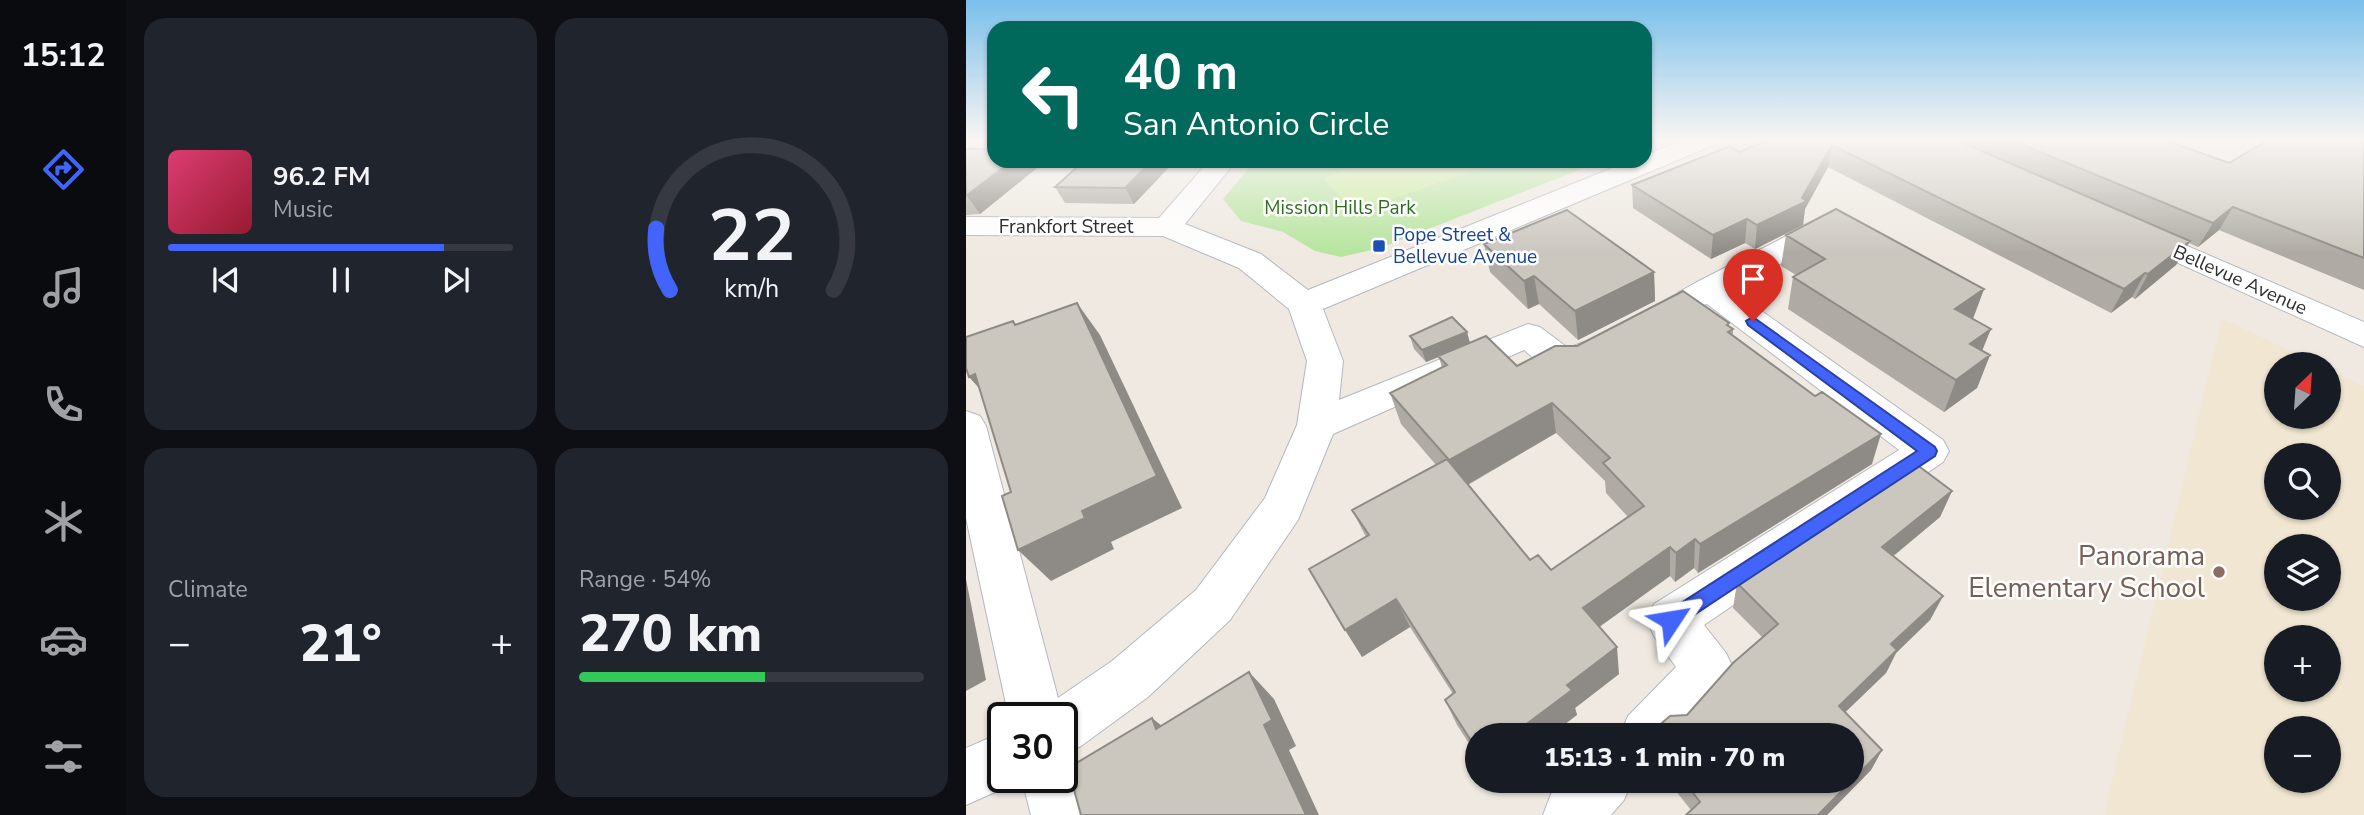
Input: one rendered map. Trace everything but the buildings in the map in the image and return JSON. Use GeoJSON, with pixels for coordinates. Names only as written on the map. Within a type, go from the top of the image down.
{"type":"FeatureCollection","features":[{"type":"Feature","properties":{"kind":"street"},"geometry":{"type":"LineString","coordinates":[[1078,716],[1130,679],[1213,606],[1283,508],[1317,425],[1325,361],[1304,304],[1250,261],[1167,227],[1209,177]]}},
{"type":"Feature","properties":{"kind":"street"},"geometry":{"type":"LineString","coordinates":[[1304,304],[1614,177]]}},
{"type":"Feature","properties":{"kind":"street","name":"Bellevue Avenue"},"geometry":{"type":"LineString","coordinates":[[2113,223],[2364,336]]}},
{"type":"Feature","properties":{"kind":"street","name":"Frankfort Street"},"geometry":{"type":"LineString","coordinates":[[966,226],[1167,227]]}},
{"type":"Feature","properties":{"kind":"street"},"geometry":{"type":"LineString","coordinates":[[1662,314],[1819,230]]}},
{"type":"Feature","properties":{"kind":"street"},"geometry":{"type":"LineString","coordinates":[[1658,723],[1708,670],[1671,620],[1929,451],[1709,289]]}},
{"type":"Feature","properties":{"kind":"street"},"geometry":{"type":"LineString","coordinates":[[1317,425],[1528,335],[1566,365],[1626,333]]}},
{"type":"Feature","properties":{"kind":"street"},"geometry":{"type":"LineString","coordinates":[[966,426],[1032,702]]}},
{"type":"Feature","properties":{"kind":"street"},"geometry":{"type":"LineString","coordinates":[[966,777],[987,767]]}},
{"type":"Feature","properties":{"kind":"street"},"geometry":{"type":"LineString","coordinates":[[1054,793],[1060,815]]}},
{"type":"Feature","properties":{"kind":"street"},"geometry":{"type":"LineString","coordinates":[[1572,815],[1592,793]]}},
{"type":"Feature","properties":{"kind":"shaded area","name":"Panorama Elementary School"},"geometry":{"type":"Polygon","coordinates":[[[2222,318],[2293,352],[2264,352],[2264,429],[2342,429],[2342,376],[2364,386],[2364,815],[2104,815],[2222,318]]]}},
{"type":"Feature","properties":{"kind":"green space","name":"Mission Hills Park"},"geometry":{"type":"Polygon","coordinates":[[[1241,177],[1561,177],[1380,248],[1341,257],[1315,251],[1283,232],[1241,221],[1223,199],[1241,177]]]}},
{"type":"Feature","properties":{"kind":"green space"},"geometry":{"type":"Polygon","coordinates":[[[1326,177],[1456,177],[1354,212],[1323,178],[1326,177]]]}},
{"type":"Feature","properties":{"kind":"place","name":"Pope Street & Bellevue Avenue"},"geometry":{"type":"Point","coordinates":[1379,246]}},
{"type":"Feature","properties":{"kind":"place","name":"Panorama Elementary School"},"geometry":{"type":"Point","coordinates":[2219,572]}},
{"type":"Feature","properties":{"kind":"route"},"geometry":{"type":"LineString","coordinates":[[1671,620],[1929,451],[1753,321]]}}]}
